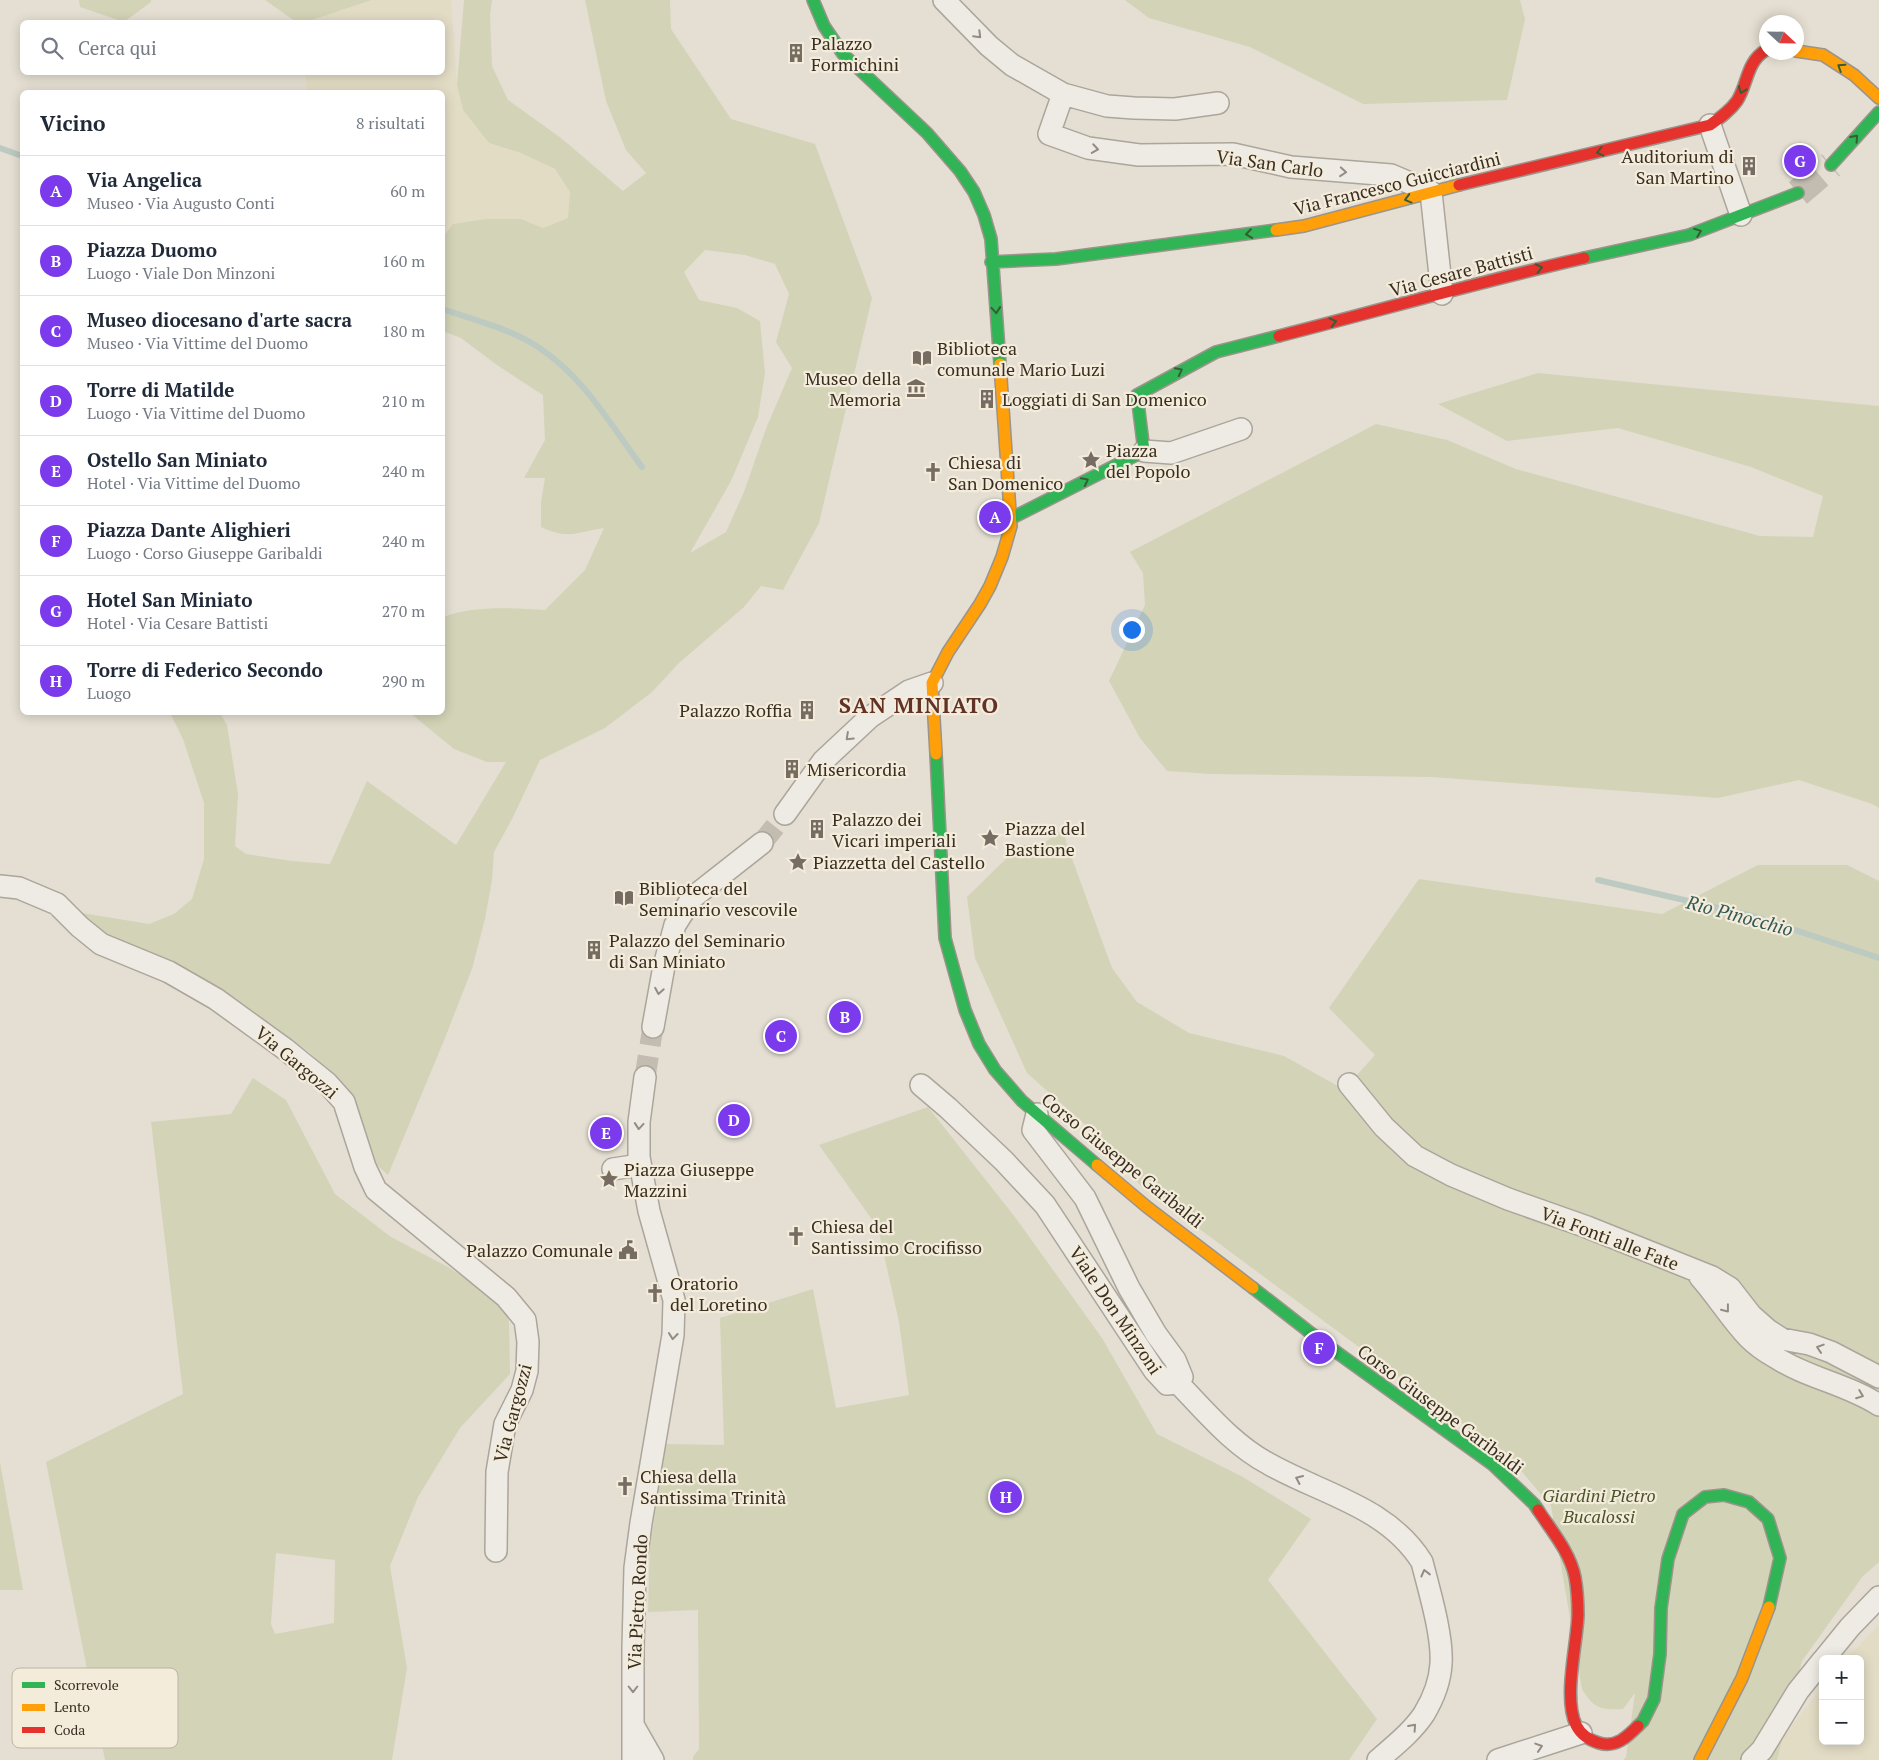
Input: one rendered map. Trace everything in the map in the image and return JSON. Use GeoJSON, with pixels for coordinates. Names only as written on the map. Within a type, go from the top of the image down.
{"type":"FeatureCollection","features":[{"type":"Feature","properties":{"kind":"main road"},"geometry":{"type":"LineString","coordinates":[[813,0],[821,21],[840,51],[929,134],[972,188],[983,208],[988,224],[1011,526],[1005,551],[980,603],[938,669],[932,683]]}},
{"type":"Feature","properties":{"kind":"main road"},"geometry":{"type":"LineString","coordinates":[[1804,51],[1823,55],[1854,75],[1879,98]]}},
{"type":"Feature","properties":{"kind":"main road","name":"Via Francesco Guicciardini"},"geometry":{"type":"LineString","coordinates":[[991,262],[1056,259],[1304,226],[1431,192],[1710,126],[1729,111],[1738,99],[1754,58],[1759,55]]}},
{"type":"Feature","properties":{"kind":"main road"},"geometry":{"type":"LineString","coordinates":[[1830,165],[1879,112]]}},
{"type":"Feature","properties":{"kind":"main road","name":"Via Cesare Battisti"},"geometry":{"type":"LineString","coordinates":[[1144,451],[1137,395],[1216,352],[1442,294],[1499,276],[1689,235],[1798,192]]}},
{"type":"Feature","properties":{"kind":"main road"},"geometry":{"type":"LineString","coordinates":[[1010,519],[1144,451]]}},
{"type":"Feature","properties":{"kind":"main road","name":"Corso Giuseppe Garibaldi"},"geometry":{"type":"LineString","coordinates":[[932,683],[945,938],[965,1010],[979,1044],[995,1070],[1022,1101],[1146,1207],[1208,1252],[1320,1341],[1492,1464],[1534,1504],[1568,1557],[1575,1576],[1578,1614],[1571,1688],[1574,1716],[1581,1733]]}},
{"type":"Feature","properties":{"kind":"main road"},"geometry":{"type":"LineString","coordinates":[[1581,1733],[1590,1740],[1603,1744],[1616,1743],[1633,1732],[1643,1721],[1654,1699],[1660,1654],[1661,1608],[1668,1560],[1683,1514],[1705,1497],[1724,1495],[1749,1502],[1768,1519],[1780,1558],[1769,1608],[1746,1669],[1700,1760]]}},
{"type":"Feature","properties":{"kind":"street"},"geometry":{"type":"LineString","coordinates":[[944,0],[989,46],[1012,65],[1064,94],[1107,106],[1134,108],[1175,109],[1218,103]]}},
{"type":"Feature","properties":{"kind":"street","name":"Via San Carlo"},"geometry":{"type":"LineString","coordinates":[[1064,94],[1049,134],[1088,148],[1139,156],[1233,154],[1291,167],[1391,175],[1431,192]]}},
{"type":"Feature","properties":{"kind":"street"},"geometry":{"type":"LineString","coordinates":[[1710,126],[1741,215]]}},
{"type":"Feature","properties":{"kind":"street"},"geometry":{"type":"LineString","coordinates":[[1431,192],[1442,294]]}},
{"type":"Feature","properties":{"kind":"street"},"geometry":{"type":"LineString","coordinates":[[1144,451],[1171,453],[1241,428]]}},
{"type":"Feature","properties":{"kind":"street"},"geometry":{"type":"LineString","coordinates":[[785,814],[823,761],[870,717],[909,690],[932,683]]}},
{"type":"Feature","properties":{"kind":"street"},"geometry":{"type":"LineString","coordinates":[[653,1027],[664,966],[675,925],[692,898],[762,843]]}},
{"type":"Feature","properties":{"kind":"street","name":"Via Gargozzi"},"geometry":{"type":"LineString","coordinates":[[0,886],[19,888],[57,904],[80,927],[101,944],[169,972],[216,999],[285,1049],[327,1083],[344,1102],[365,1167],[376,1190],[506,1297],[525,1320],[528,1342],[527,1371],[522,1390],[505,1424],[497,1472],[496,1551]]}},
{"type":"Feature","properties":{"kind":"street","name":"Via Pietro Rondo"},"geometry":{"type":"LineString","coordinates":[[633,1760],[632,1648],[635,1568],[673,1336],[674,1300],[648,1211],[640,1165],[638,1140],[645,1077]]}},
{"type":"Feature","properties":{"kind":"street","name":"Via Fonti alle Fate"},"geometry":{"type":"LineString","coordinates":[[1349,1084],[1384,1127],[1415,1156],[1451,1175],[1508,1199],[1638,1247],[1712,1278],[1730,1288],[1751,1315],[1768,1330],[1782,1338],[1809,1344],[1832,1352],[1879,1377]]}},
{"type":"Feature","properties":{"kind":"street","name":"Viale Don Minzoni"},"geometry":{"type":"LineString","coordinates":[[921,1085],[1004,1161],[1045,1205],[1154,1370],[1167,1384],[1178,1383],[1246,1450],[1268,1464],[1342,1498],[1379,1518],[1414,1550],[1422,1562],[1440,1644],[1441,1664],[1433,1699],[1423,1716],[1378,1760]]}},
{"type":"Feature","properties":{"kind":"street"},"geometry":{"type":"LineString","coordinates":[[1037,1114],[1033,1130],[1085,1198],[1129,1288],[1156,1334],[1181,1371],[1182,1377],[1178,1383]]}},
{"type":"Feature","properties":{"kind":"street"},"geometry":{"type":"LineString","coordinates":[[612,1170],[640,1165]]}},
{"type":"Feature","properties":{"kind":"street"},"geometry":{"type":"LineString","coordinates":[[1694,1272],[1711,1289],[1748,1337],[1776,1358],[1816,1378],[1870,1399],[1879,1405]]}},
{"type":"Feature","properties":{"kind":"street"},"geometry":{"type":"LineString","coordinates":[[1827,1655],[1850,1627],[1879,1597]]}},
{"type":"Feature","properties":{"kind":"street"},"geometry":{"type":"LineString","coordinates":[[1752,1760],[1762,1750],[1798,1691],[1819,1665]]}},
{"type":"Feature","properties":{"kind":"street"},"geometry":{"type":"LineString","coordinates":[[633,1725],[653,1760]]}},
{"type":"Feature","properties":{"kind":"street"},"geometry":{"type":"LineString","coordinates":[[1498,1760],[1581,1733]]}},
{"type":"Feature","properties":{"kind":"shaded area"},"geometry":{"type":"Polygon","coordinates":[[[372,0],[451,0],[457,85],[463,110],[489,143],[521,153],[555,169],[570,192],[568,218],[543,228],[521,219],[453,224],[445,234],[445,90],[307,90],[305,75],[445,75],[445,20],[312,20],[372,0]]]}},
{"type":"Feature","properties":{"kind":"shaded area"},"geometry":{"type":"Polygon","coordinates":[[[1879,1625],[1879,1760],[1777,1760],[1783,1736],[1819,1691],[1819,1745],[1864,1745],[1864,1655],[1850,1655],[1879,1625]]]}},
{"type":"Feature","properties":{"kind":"green space"},"geometry":{"type":"Polygon","coordinates":[[[79,0],[151,0],[151,2],[127,20],[118,20],[80,7],[79,0]]]}},
{"type":"Feature","properties":{"kind":"green space"},"geometry":{"type":"Polygon","coordinates":[[[265,0],[372,0],[312,20],[293,20],[265,0]]]}},
{"type":"Feature","properties":{"kind":"green space"},"geometry":{"type":"Polygon","coordinates":[[[464,0],[492,0],[490,15],[492,66],[508,100],[561,138],[623,191],[646,173],[626,150],[606,101],[585,0],[670,0],[671,29],[731,119],[815,144],[872,298],[819,523],[783,590],[761,586],[744,607],[679,663],[652,692],[605,728],[540,760],[494,852],[492,880],[485,919],[472,969],[388,1175],[374,1162],[359,1111],[347,1089],[309,1052],[195,977],[107,942],[70,911],[149,924],[174,914],[192,899],[204,859],[204,803],[183,739],[171,715],[221,715],[227,725],[238,794],[235,846],[246,854],[292,861],[330,864],[367,781],[456,845],[506,762],[487,762],[454,749],[412,715],[445,715],[445,616],[480,609],[545,610],[585,570],[604,528],[566,534],[541,527],[541,502],[545,478],[524,478],[545,440],[543,395],[497,365],[461,338],[445,332],[445,234],[453,224],[486,219],[521,219],[543,228],[568,218],[570,192],[555,169],[521,153],[489,143],[463,110],[457,85],[464,0]],[[705,250],[684,272],[699,300],[737,308],[760,321],[765,373],[758,417],[731,481],[690,553],[726,532],[744,492],[767,426],[792,368],[776,342],[789,294],[775,264],[745,255],[705,250]]]}},
{"type":"Feature","properties":{"kind":"green space"},"geometry":{"type":"Polygon","coordinates":[[[1125,0],[1520,0],[1525,19],[1507,100],[1363,104],[1250,47],[1149,18],[1125,0]]]}},
{"type":"Feature","properties":{"kind":"green space"},"geometry":{"type":"Polygon","coordinates":[[[1538,373],[1879,406],[1879,808],[1799,780],[1718,798],[1432,777],[1211,774],[1167,771],[1140,738],[1109,681],[1145,605],[1143,573],[1130,552],[1376,424],[1447,440],[1516,469],[1760,536],[1813,537],[1823,496],[1751,467],[1618,428],[1507,441],[1438,404],[1538,373]]]}},
{"type":"Feature","properties":{"kind":"green space","name":"Giardini Pietro Bucalossi"},"geometry":{"type":"Polygon","coordinates":[[[1064,828],[1066,842],[1112,968],[1137,1002],[1189,1033],[1284,1056],[1336,1085],[1349,1084],[1375,1055],[1329,1008],[1419,879],[1662,914],[1758,865],[1847,865],[1879,881],[1879,1562],[1863,1576],[1802,1661],[1777,1760],[1623,1760],[1626,1757],[1635,1693],[1623,1709],[1609,1709],[1594,1704],[1582,1689],[1551,1506],[1523,1473],[1490,1444],[1140,1185],[1118,1154],[1027,1073],[975,958],[967,897],[1020,845],[1043,844],[1064,828]]]}},
{"type":"Feature","properties":{"kind":"green space"},"geometry":{"type":"Polygon","coordinates":[[[253,1078],[286,1100],[335,1194],[391,1237],[448,1267],[501,1301],[509,1321],[510,1374],[460,1428],[418,1497],[390,1566],[407,1668],[392,1760],[105,1760],[103,1748],[178,1748],[178,1668],[87,1668],[46,1462],[183,1394],[151,1122],[231,1114],[253,1078]],[[276,1553],[271,1624],[275,1634],[334,1623],[335,1560],[276,1553]]]}},
{"type":"Feature","properties":{"kind":"green space"},"geometry":{"type":"Polygon","coordinates":[[[928,1107],[1015,1217],[1102,1338],[1157,1434],[1243,1477],[1311,1519],[1268,1580],[1377,1719],[1349,1760],[693,1760],[699,1749],[698,1610],[648,1612],[650,1545],[666,1444],[724,1445],[720,1318],[813,1289],[836,1408],[909,1395],[899,1322],[878,1228],[819,1145],[928,1107]]]}},
{"type":"Feature","properties":{"kind":"green space"},"geometry":{"type":"Polygon","coordinates":[[[0,1462],[23,1590],[0,1590],[0,1462]]]}},
{"type":"Feature","properties":{"kind":"waterway"},"geometry":{"type":"LineString","coordinates":[[0,148],[20,155]]}},
{"type":"Feature","properties":{"kind":"waterway"},"geometry":{"type":"LineString","coordinates":[[445,310],[517,335],[554,359],[583,387],[642,467]]}},
{"type":"Feature","properties":{"kind":"waterway","name":"Rio Pinocchio"},"geometry":{"type":"LineString","coordinates":[[1598,880],[1753,916],[1879,958]]}},
{"type":"Feature","properties":{"kind":"tunnel"},"geometry":{"type":"LineString","coordinates":[[1798,193],[1831,165]]}},
{"type":"Feature","properties":{"kind":"tunnel"},"geometry":{"type":"LineString","coordinates":[[762,843],[785,814]]}},
{"type":"Feature","properties":{"kind":"tunnel"},"geometry":{"type":"LineString","coordinates":[[645,1077],[653,1027]]}},
{"type":"Feature","properties":{"kind":"traffic: fast"},"geometry":{"type":"LineString","coordinates":[[813,0],[824,26],[843,54],[927,133],[960,171],[974,192],[984,215],[991,239],[1000,364]]}},
{"type":"Feature","properties":{"kind":"traffic: fast"},"geometry":{"type":"LineString","coordinates":[[1831,165],[1879,112]]}},
{"type":"Feature","properties":{"kind":"traffic: fast"},"geometry":{"type":"LineString","coordinates":[[1584,258],[1689,235],[1798,193]]}},
{"type":"Feature","properties":{"kind":"traffic: fast"},"geometry":{"type":"LineString","coordinates":[[991,262],[1056,259],[1276,230]]}},
{"type":"Feature","properties":{"kind":"traffic: fast"},"geometry":{"type":"LineString","coordinates":[[1010,519],[1144,451],[1137,395],[1216,352],[1279,336]]}},
{"type":"Feature","properties":{"kind":"traffic: fast"},"geometry":{"type":"LineString","coordinates":[[936,754],[945,938],[965,1010],[979,1044],[995,1070],[1022,1101],[1097,1165]]}},
{"type":"Feature","properties":{"kind":"traffic: fast"},"geometry":{"type":"LineString","coordinates":[[1253,1288],[1321,1341],[1492,1464],[1538,1510]]}},
{"type":"Feature","properties":{"kind":"traffic: fast"},"geometry":{"type":"LineString","coordinates":[[1638,1726],[1643,1721],[1654,1699],[1660,1654],[1661,1608],[1668,1559],[1683,1514],[1705,1497],[1724,1495],[1749,1502],[1768,1519],[1780,1558],[1769,1607]]}},
{"type":"Feature","properties":{"kind":"traffic: slow"},"geometry":{"type":"LineString","coordinates":[[1804,52],[1823,55],[1854,75],[1879,98]]}},
{"type":"Feature","properties":{"kind":"traffic: slow"},"geometry":{"type":"LineString","coordinates":[[1276,230],[1304,226],[1459,185]]}},
{"type":"Feature","properties":{"kind":"traffic: slow"},"geometry":{"type":"LineString","coordinates":[[936,754],[932,683],[948,652],[990,586],[1002,557],[1011,526],[1000,364]]}},
{"type":"Feature","properties":{"kind":"traffic: slow"},"geometry":{"type":"LineString","coordinates":[[1097,1165],[1147,1207],[1253,1288]]}},
{"type":"Feature","properties":{"kind":"traffic: slow"},"geometry":{"type":"LineString","coordinates":[[1700,1760],[1742,1678],[1769,1607]]}},
{"type":"Feature","properties":{"kind":"traffic: jam"},"geometry":{"type":"LineString","coordinates":[[1459,185],[1710,125],[1737,101],[1751,67],[1759,55]]}},
{"type":"Feature","properties":{"kind":"traffic: jam"},"geometry":{"type":"LineString","coordinates":[[1279,336],[1584,258]]}},
{"type":"Feature","properties":{"kind":"traffic: jam"},"geometry":{"type":"LineString","coordinates":[[1538,1510],[1565,1550],[1575,1577],[1578,1615],[1571,1700],[1572,1714],[1576,1725],[1580,1732],[1589,1739],[1605,1744],[1616,1743],[1638,1726]]}},
{"type":"Feature","properties":{"kind":"place","name":"Palazzo Formichini"},"geometry":{"type":"Point","coordinates":[796,53]}},
{"type":"Feature","properties":{"kind":"place","name":"Hotel San Miniato"},"geometry":{"type":"Point","coordinates":[1800,161]}},
{"type":"Feature","properties":{"kind":"place","name":"Auditorium di San Martino"},"geometry":{"type":"Point","coordinates":[1749,166]}},
{"type":"Feature","properties":{"kind":"place","name":"Biblioteca comunale Mario Luzi"},"geometry":{"type":"Point","coordinates":[922,358]}},
{"type":"Feature","properties":{"kind":"place","name":"Museo della Memoria"},"geometry":{"type":"Point","coordinates":[916,388]}},
{"type":"Feature","properties":{"kind":"place","name":"Loggiati di San Domenico"},"geometry":{"type":"Point","coordinates":[987,399]}},
{"type":"Feature","properties":{"kind":"place","name":"Piazza del Popolo"},"geometry":{"type":"Point","coordinates":[1091,460]}},
{"type":"Feature","properties":{"kind":"place","name":"Chiesa di San Domenico"},"geometry":{"type":"Point","coordinates":[933,472]}},
{"type":"Feature","properties":{"kind":"place","name":"Via Angelica"},"geometry":{"type":"Point","coordinates":[995,517]}},
{"type":"Feature","properties":{"kind":"place","name":"Palazzo Roffia"},"geometry":{"type":"Point","coordinates":[807,710]}},
{"type":"Feature","properties":{"kind":"place","name":"Misericordia"},"geometry":{"type":"Point","coordinates":[792,769]}},
{"type":"Feature","properties":{"kind":"place","name":"Palazzo dei Vicari imperiali"},"geometry":{"type":"Point","coordinates":[817,829]}},
{"type":"Feature","properties":{"kind":"place","name":"Piazza del Bastione"},"geometry":{"type":"Point","coordinates":[990,838]}},
{"type":"Feature","properties":{"kind":"place","name":"Piazzetta del Castello"},"geometry":{"type":"Point","coordinates":[798,862]}},
{"type":"Feature","properties":{"kind":"place","name":"Biblioteca del Seminario vescovile"},"geometry":{"type":"Point","coordinates":[624,898]}},
{"type":"Feature","properties":{"kind":"place","name":"Palazzo del Seminario di San Miniato"},"geometry":{"type":"Point","coordinates":[594,950]}},
{"type":"Feature","properties":{"kind":"place","name":"Piazza Duomo"},"geometry":{"type":"Point","coordinates":[845,1017]}},
{"type":"Feature","properties":{"kind":"place","name":"Museo diocesano d'arte sacra"},"geometry":{"type":"Point","coordinates":[781,1036]}},
{"type":"Feature","properties":{"kind":"place","name":"Torre di Matilde"},"geometry":{"type":"Point","coordinates":[734,1120]}},
{"type":"Feature","properties":{"kind":"place","name":"Ostello San Miniato"},"geometry":{"type":"Point","coordinates":[606,1133]}},
{"type":"Feature","properties":{"kind":"place","name":"Piazza Giuseppe Mazzini"},"geometry":{"type":"Point","coordinates":[609,1179]}},
{"type":"Feature","properties":{"kind":"place","name":"Chiesa del Santissimo Crocifisso"},"geometry":{"type":"Point","coordinates":[796,1236]}},
{"type":"Feature","properties":{"kind":"place","name":"Palazzo Comunale"},"geometry":{"type":"Point","coordinates":[628,1250]}},
{"type":"Feature","properties":{"kind":"place","name":"Oratorio del Loretino"},"geometry":{"type":"Point","coordinates":[655,1293]}},
{"type":"Feature","properties":{"kind":"place","name":"Piazza Dante Alighieri"},"geometry":{"type":"Point","coordinates":[1319,1348]}},
{"type":"Feature","properties":{"kind":"place","name":"Chiesa della Santissima Trinità"},"geometry":{"type":"Point","coordinates":[625,1486]}},
{"type":"Feature","properties":{"kind":"place","name":"Torre di Federico Secondo"},"geometry":{"type":"Point","coordinates":[1006,1497]}},
{"type":"Feature","properties":{"kind":"district","name":"SAN MINIATO"},"geometry":{"type":"Point","coordinates":[919,704]}}]}
